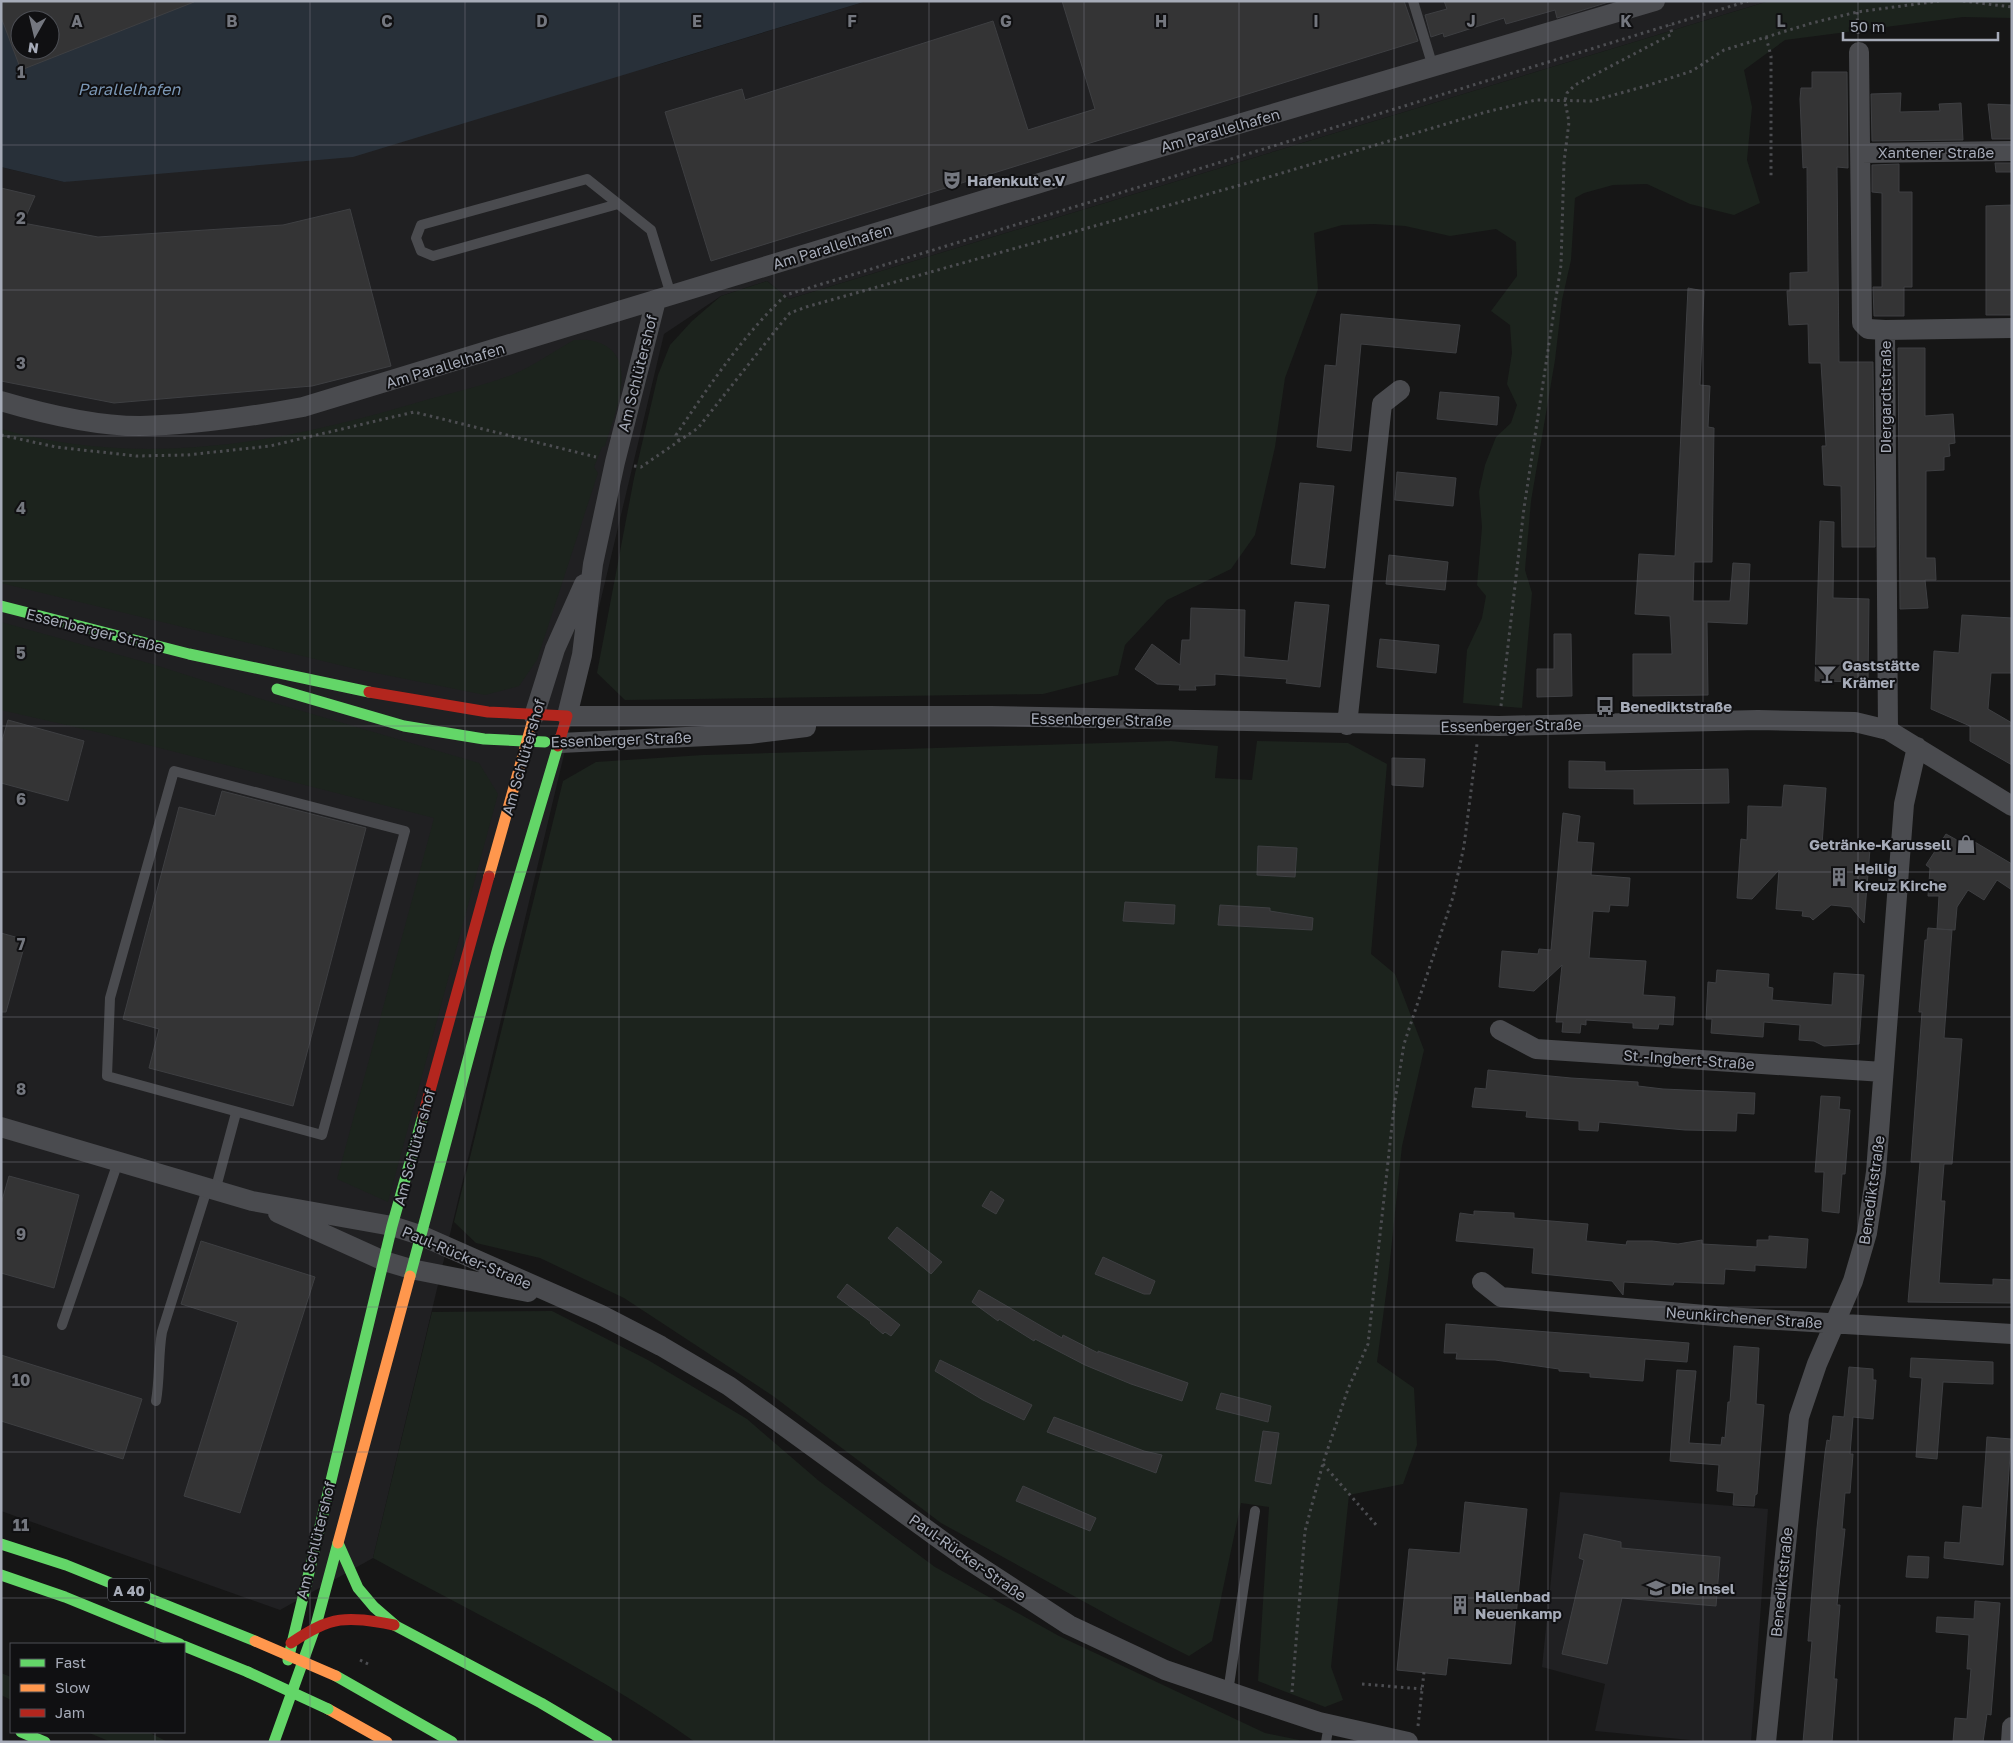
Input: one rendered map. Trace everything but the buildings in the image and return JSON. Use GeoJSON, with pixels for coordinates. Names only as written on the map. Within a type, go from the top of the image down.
{"type":"FeatureCollection","features":[{"type":"Feature","properties":{"kind":"main road","name":"Essenberger Straße"},"geometry":{"type":"LineString","coordinates":[[1,606],[190,654],[409,700],[488,712],[534,716],[567,716]]}},
{"type":"Feature","properties":{"kind":"main road","name":"Essenberger Straße"},"geometry":{"type":"LineString","coordinates":[[190,654],[280,691],[404,726],[484,738],[560,743]]}},
{"type":"Feature","properties":{"kind":"main road","name":"Am Schlütershof"},"geometry":{"type":"LineString","coordinates":[[273,1742],[291,1643],[392,1226],[534,716]]}},
{"type":"Feature","properties":{"kind":"main road","name":"Am Schlütershof"},"geometry":{"type":"LineString","coordinates":[[273,1742],[316,1625],[498,948],[567,716]]}},
{"type":"Feature","properties":{"kind":"main road"},"geometry":{"type":"LineString","coordinates":[[338,1543],[358,1588],[374,1607],[396,1626],[541,1703],[607,1742]]}},
{"type":"Feature","properties":{"kind":"main road","name":"A 40"},"geometry":{"type":"LineString","coordinates":[[1,1544],[66,1565],[256,1641],[336,1676],[452,1742]]}},
{"type":"Feature","properties":{"kind":"main road","name":"A 40"},"geometry":{"type":"LineString","coordinates":[[1,1575],[65,1597],[178,1643]]}},
{"type":"Feature","properties":{"kind":"main road"},"geometry":{"type":"LineString","coordinates":[[291,1643],[316,1625],[342,1617],[396,1626]]}},
{"type":"Feature","properties":{"kind":"main road"},"geometry":{"type":"LineString","coordinates":[[185,1646],[248,1672],[328,1709],[387,1742]]}},
{"type":"Feature","properties":{"kind":"main road"},"geometry":{"type":"LineString","coordinates":[[23,1733],[45,1742]]}},
{"type":"Feature","properties":{"kind":"street","name":"Am Parallelhafen"},"geometry":{"type":"LineString","coordinates":[[1,401],[30,410],[83,420],[138,426],[249,416],[303,407],[1655,1]]}},
{"type":"Feature","properties":{"kind":"street","name":"Diergardtstraße"},"geometry":{"type":"LineString","coordinates":[[1859,52],[1862,323],[1868,329],[1885,330],[1888,730]]}},
{"type":"Feature","properties":{"kind":"street","name":"Xantener Straße"},"geometry":{"type":"LineString","coordinates":[[1861,153],[2012,152]]}},
{"type":"Feature","properties":{"kind":"street","name":"Am Schlütershof"},"geometry":{"type":"LineString","coordinates":[[567,716],[582,655],[608,461],[663,298]]}},
{"type":"Feature","properties":{"kind":"street"},"geometry":{"type":"LineString","coordinates":[[1885,330],[2012,328]]}},
{"type":"Feature","properties":{"kind":"street"},"geometry":{"type":"LineString","coordinates":[[1347,725],[1382,404],[1400,390]]}},
{"type":"Feature","properties":{"kind":"street","name":"Am Schlütershof"},"geometry":{"type":"LineString","coordinates":[[534,716],[555,649],[593,564]]}},
{"type":"Feature","properties":{"kind":"street","name":"Essenberger Straße"},"geometry":{"type":"LineString","coordinates":[[567,716],[991,716],[1347,725],[1489,726],[1758,720],[1855,722],[1888,730],[2012,806]]}},
{"type":"Feature","properties":{"kind":"street","name":"Essenberger Straße"},"geometry":{"type":"LineString","coordinates":[[560,743],[749,734],[885,717]]}},
{"type":"Feature","properties":{"kind":"street","name":"Benediktstraße"},"geometry":{"type":"LineString","coordinates":[[1766,1742],[1799,1417],[1834,1324],[1854,1281],[1867,1233],[1876,1172],[1904,804],[1917,748]]}},
{"type":"Feature","properties":{"kind":"street","name":"St.-Ingbert-Straße"},"geometry":{"type":"LineString","coordinates":[[1500,1030],[1536,1049],[1883,1072]]}},
{"type":"Feature","properties":{"kind":"street","name":"Paul-Rücker-Straße"},"geometry":{"type":"LineString","coordinates":[[1,1127],[252,1201],[392,1226],[420,1235],[644,1337],[729,1386],[963,1556],[1069,1625],[1165,1670],[1288,1712],[1328,1733],[1408,1742]]}},
{"type":"Feature","properties":{"kind":"street","name":"Paul-Rücker-Straße"},"geometry":{"type":"LineString","coordinates":[[252,1201],[384,1261],[411,1269],[562,1299]]}},
{"type":"Feature","properties":{"kind":"street","name":"Neunkirchener Straße"},"geometry":{"type":"LineString","coordinates":[[1482,1282],[1501,1297],[1834,1324],[2012,1334]]}},
{"type":"Feature","properties":{"kind":"street"},"geometry":{"type":"LineString","coordinates":[[2011,1742],[2012,1727]]}},
{"type":"Feature","properties":{"kind":"lane"},"geometry":{"type":"LineString","coordinates":[[1412,1],[1433,67]]}},
{"type":"Feature","properties":{"kind":"lane"},"geometry":{"type":"LineString","coordinates":[[618,204],[434,256],[421,251],[416,238],[421,225],[586,179],[618,204],[651,230],[663,298]]}},
{"type":"Feature","properties":{"kind":"lane"},"geometry":{"type":"LineString","coordinates":[[174,771],[405,832],[322,1135],[236,1113],[107,1076],[110,998],[174,771]]}},
{"type":"Feature","properties":{"kind":"lane"},"geometry":{"type":"LineString","coordinates":[[156,1401],[159,1382],[158,1355],[162,1332],[236,1113]]}},
{"type":"Feature","properties":{"kind":"lane"},"geometry":{"type":"LineString","coordinates":[[62,1325],[118,1162]]}},
{"type":"Feature","properties":{"kind":"lane"},"geometry":{"type":"LineString","coordinates":[[1228,1692],[1254,1511]]}},
{"type":"Feature","properties":{"kind":"path"},"geometry":{"type":"LineString","coordinates":[[679,441],[676,435],[721,371],[766,314],[786,295],[1748,1]]}},
{"type":"Feature","properties":{"kind":"path"},"geometry":{"type":"LineString","coordinates":[[1,435],[56,447],[136,456],[187,455],[270,446],[414,412],[641,468],[698,428],[790,313],[806,306],[1262,179],[1486,112],[1536,100],[1592,100],[1646,86],[1692,71],[1724,50],[1857,12],[1939,1]]}},
{"type":"Feature","properties":{"kind":"path"},"geometry":{"type":"LineString","coordinates":[[1963,1],[2012,7]]}},
{"type":"Feature","properties":{"kind":"path"},"geometry":{"type":"LineString","coordinates":[[1288,1712],[1292,1699],[1305,1530],[1323,1464],[1348,1389],[1368,1344],[1394,1108],[1404,1044],[1454,897],[1489,726],[1561,265],[1564,162],[1569,122],[1565,101],[1566,93],[1575,85],[1672,34],[1670,25]]}},
{"type":"Feature","properties":{"kind":"path"},"geometry":{"type":"LineString","coordinates":[[1766,37],[1771,56],[1770,179]]}},
{"type":"Feature","properties":{"kind":"path"},"geometry":{"type":"LineString","coordinates":[[1323,1464],[1378,1527]]}},
{"type":"Feature","properties":{"kind":"path"},"geometry":{"type":"LineString","coordinates":[[1420,1708],[1424,1672]]}},
{"type":"Feature","properties":{"kind":"path"},"geometry":{"type":"LineString","coordinates":[[1362,1684],[1422,1690]]}},
{"type":"Feature","properties":{"kind":"shaded area"},"geometry":{"type":"Polygon","coordinates":[[[867,1],[1769,1],[789,299],[767,281],[721,296],[664,334],[373,1558],[280,1610],[1,1511],[1,167],[64,182],[657,65],[867,1]]]}},
{"type":"Feature","properties":{"kind":"shaded area"},"geometry":{"type":"Polygon","coordinates":[[[1769,1],[2012,1],[2012,18],[1963,17],[1785,40],[1744,70],[1752,107],[1747,160],[1760,203],[1734,215],[1690,204],[1647,184],[1613,185],[1584,193],[1575,198],[1571,260],[1562,300],[1555,360],[1531,501],[1525,570],[1532,593],[1522,708],[1463,703],[1467,650],[1482,618],[1486,596],[1477,585],[1482,527],[1479,492],[1485,465],[1496,437],[1511,423],[1517,405],[1507,384],[1512,353],[1510,325],[1491,311],[1517,276],[1516,242],[1496,229],[1450,236],[1405,226],[1374,224],[1342,225],[1314,233],[1318,289],[1285,378],[1275,447],[1255,535],[1231,569],[1167,600],[1125,645],[1118,675],[1043,694],[625,700],[597,673],[634,478],[658,375],[670,345],[692,321],[721,296],[767,281],[789,299],[1769,1]]]}},
{"type":"Feature","properties":{"kind":"shaded area"},"geometry":{"type":"Polygon","coordinates":[[[574,340],[591,340],[608,347],[617,358],[621,371],[621,386],[605,446],[602,447],[594,467],[598,473],[537,660],[519,686],[485,695],[356,669],[1,583],[1,429],[54,441],[107,447],[160,449],[212,446],[264,439],[367,417],[491,382],[522,370],[574,340]]]}},
{"type":"Feature","properties":{"kind":"shaded area"},"geometry":{"type":"Polygon","coordinates":[[[1,622],[152,664],[258,698],[479,763],[498,794],[388,1202],[337,1179],[434,818],[101,733],[1,710],[1,622]]]}},
{"type":"Feature","properties":{"kind":"shaded area"},"geometry":{"type":"Polygon","coordinates":[[[1171,741],[1218,746],[1215,778],[1252,780],[1257,741],[1348,743],[1387,764],[1371,954],[1395,974],[1424,1050],[1402,1146],[1377,1362],[1414,1388],[1417,1445],[1403,1484],[1349,1495],[1331,1667],[1343,1700],[1325,1707],[1258,1681],[1269,1507],[1241,1503],[1212,1641],[1189,1656],[1121,1622],[941,1523],[773,1396],[624,1298],[540,1258],[476,1243],[454,1222],[563,781],[596,762],[703,755],[1171,741]]]}},
{"type":"Feature","properties":{"kind":"shaded area"},"geometry":{"type":"Polygon","coordinates":[[[552,1311],[648,1360],[747,1419],[819,1481],[935,1567],[1059,1636],[1265,1733],[1299,1740],[1299,1742],[695,1742],[617,1691],[577,1668],[373,1558],[432,1312],[552,1311]]]}},
{"type":"Feature","properties":{"kind":"shaded area","name":"Die Insel"},"geometry":{"type":"Polygon","coordinates":[[[1560,1492],[1768,1509],[1751,1742],[1712,1742],[1595,1731],[1605,1684],[1542,1667],[1560,1492]]]}},
{"type":"Feature","properties":{"kind":"shaded area"},"geometry":{"type":"Polygon","coordinates":[[[1,1673],[10,1677],[10,1700],[1,1695],[1,1673]]]}},
{"type":"Feature","properties":{"kind":"shaded area"},"geometry":{"type":"Polygon","coordinates":[[[89,1733],[150,1733],[168,1742],[111,1742],[89,1733]]]}},
{"type":"Feature","properties":{"kind":"water","name":"Parallelhafen"},"geometry":{"type":"Polygon","coordinates":[[[1,1],[867,1],[353,157],[64,182],[1,167],[1,1]]]}},
{"type":"Feature","properties":{"kind":"traffic: fast"},"geometry":{"type":"LineString","coordinates":[[1,606],[189,654],[369,692]]}},
{"type":"Feature","properties":{"kind":"traffic: fast"},"geometry":{"type":"LineString","coordinates":[[277,689],[404,726],[484,739],[545,742]]}},
{"type":"Feature","properties":{"kind":"traffic: fast"},"geometry":{"type":"LineString","coordinates":[[410,1276],[498,948],[558,746]]}},
{"type":"Feature","properties":{"kind":"traffic: fast"},"geometry":{"type":"LineString","coordinates":[[288,1660],[392,1226],[423,1116]]}},
{"type":"Feature","properties":{"kind":"traffic: fast"},"geometry":{"type":"LineString","coordinates":[[274,1742],[316,1625],[338,1543]]}},
{"type":"Feature","properties":{"kind":"traffic: fast"},"geometry":{"type":"LineString","coordinates":[[338,1543],[358,1588],[374,1607],[396,1626],[541,1703],[607,1742]]}},
{"type":"Feature","properties":{"kind":"traffic: fast"},"geometry":{"type":"LineString","coordinates":[[1,1544],[66,1565],[255,1641]]}},
{"type":"Feature","properties":{"kind":"traffic: fast"},"geometry":{"type":"LineString","coordinates":[[1,1575],[65,1597],[178,1643]]}},
{"type":"Feature","properties":{"kind":"traffic: fast"},"geometry":{"type":"LineString","coordinates":[[185,1646],[248,1672]]}},
{"type":"Feature","properties":{"kind":"traffic: fast"},"geometry":{"type":"LineString","coordinates":[[248,1672],[328,1709]]}},
{"type":"Feature","properties":{"kind":"traffic: fast"},"geometry":{"type":"LineString","coordinates":[[336,1676],[452,1742]]}},
{"type":"Feature","properties":{"kind":"traffic: fast"},"geometry":{"type":"LineString","coordinates":[[23,1733],[45,1742]]}},
{"type":"Feature","properties":{"kind":"traffic: slow"},"geometry":{"type":"LineString","coordinates":[[489,876],[534,716]]}},
{"type":"Feature","properties":{"kind":"traffic: slow"},"geometry":{"type":"LineString","coordinates":[[338,1543],[410,1276]]}},
{"type":"Feature","properties":{"kind":"traffic: slow"},"geometry":{"type":"LineString","coordinates":[[255,1641],[336,1676]]}},
{"type":"Feature","properties":{"kind":"traffic: slow"},"geometry":{"type":"LineString","coordinates":[[328,1709],[387,1742]]}},
{"type":"Feature","properties":{"kind":"traffic: jam"},"geometry":{"type":"LineString","coordinates":[[369,692],[488,712],[567,716],[558,746]]}},
{"type":"Feature","properties":{"kind":"traffic: jam"},"geometry":{"type":"LineString","coordinates":[[423,1116],[489,876]]}},
{"type":"Feature","properties":{"kind":"traffic: jam"},"geometry":{"type":"LineString","coordinates":[[291,1643],[318,1627],[340,1620],[363,1620],[394,1625]]}},
{"type":"Feature","properties":{"kind":"place","name":"Hafenkult e.V"},"geometry":{"type":"Point","coordinates":[952,180]}},
{"type":"Feature","properties":{"kind":"place","name":"Gaststätte Krämer"},"geometry":{"type":"Point","coordinates":[1827,674]}},
{"type":"Feature","properties":{"kind":"place","name":"Benediktstraße"},"geometry":{"type":"Point","coordinates":[1605,706]}},
{"type":"Feature","properties":{"kind":"place","name":"Getränke-Karussell"},"geometry":{"type":"Point","coordinates":[1966,844]}},
{"type":"Feature","properties":{"kind":"place","name":"Heilig Kreuz Kirche"},"geometry":{"type":"Point","coordinates":[1839,877]}},
{"type":"Feature","properties":{"kind":"place","name":"Die Insel"},"geometry":{"type":"Point","coordinates":[1656,1588]}},
{"type":"Feature","properties":{"kind":"place","name":"Hallenbad Neuenkamp"},"geometry":{"type":"Point","coordinates":[1460,1605]}}]}
